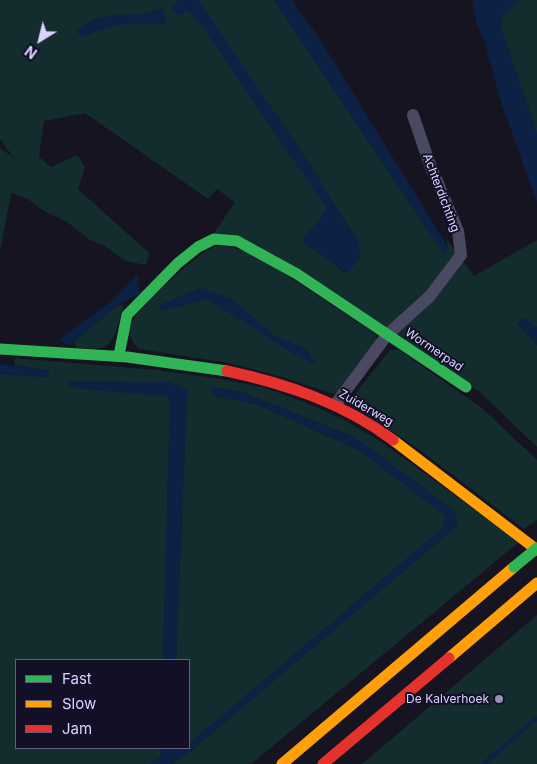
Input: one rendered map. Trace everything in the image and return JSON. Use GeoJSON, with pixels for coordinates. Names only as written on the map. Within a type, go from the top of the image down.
{"type":"FeatureCollection","features":[{"type":"Feature","properties":{"kind":"main road"},"geometry":{"type":"LineString","coordinates":[[119,356],[127,315],[178,263],[198,247],[214,239],[237,241],[297,274],[387,335]]}},
{"type":"Feature","properties":{"kind":"main road","name":"Wormerpad"},"geometry":{"type":"LineString","coordinates":[[387,335],[466,387]]}},
{"type":"Feature","properties":{"kind":"main road","name":"Zuiderweg"},"geometry":{"type":"LineString","coordinates":[[0,349],[119,356],[201,366],[251,377],[335,405],[395,441],[537,549]]}},
{"type":"Feature","properties":{"kind":"main road"},"geometry":{"type":"LineString","coordinates":[[282,764],[537,549]]}},
{"type":"Feature","properties":{"kind":"main road"},"geometry":{"type":"LineString","coordinates":[[323,764],[535,585]]}},
{"type":"Feature","properties":{"kind":"street","name":"Achterdichting"},"geometry":{"type":"LineString","coordinates":[[335,405],[387,335],[430,296],[461,255],[458,231],[429,162],[413,115]]}},
{"type":"Feature","properties":{"kind":"green space"},"geometry":{"type":"Polygon","coordinates":[[[0,0],[273,0],[448,247],[446,238],[474,276],[537,240],[537,328],[525,318],[517,323],[537,345],[537,447],[482,394],[403,337],[214,233],[235,202],[217,189],[208,199],[85,113],[44,121],[39,157],[51,167],[77,155],[85,167],[78,189],[149,253],[146,265],[126,261],[103,245],[90,240],[67,222],[44,211],[28,199],[11,193],[0,252],[0,148],[14,158],[0,139],[0,0]],[[311,229],[308,231],[328,259],[345,273],[349,271],[360,256],[311,229]]]}},
{"type":"Feature","properties":{"kind":"green space"},"geometry":{"type":"Polygon","coordinates":[[[480,0],[537,0],[537,192],[480,0]]]}},
{"type":"Feature","properties":{"kind":"green space"},"geometry":{"type":"Polygon","coordinates":[[[226,246],[253,253],[375,334],[378,341],[341,393],[334,394],[282,377],[229,363],[139,349],[136,346],[131,337],[130,326],[137,314],[168,282],[203,253],[213,247],[226,246]]]}},
{"type":"Feature","properties":{"kind":"green space"},"geometry":{"type":"Polygon","coordinates":[[[124,304],[117,330],[106,346],[101,348],[77,348],[73,341],[116,307],[124,304]]]}},
{"type":"Feature","properties":{"kind":"green space"},"geometry":{"type":"Polygon","coordinates":[[[390,350],[399,350],[483,409],[537,460],[537,520],[524,529],[417,448],[355,407],[353,397],[390,350]]]}},
{"type":"Feature","properties":{"kind":"green space"},"geometry":{"type":"Polygon","coordinates":[[[15,358],[156,370],[222,379],[266,388],[343,419],[380,441],[519,542],[251,764],[171,764],[187,754],[458,525],[454,511],[356,438],[244,393],[212,387],[215,396],[256,404],[359,450],[446,516],[443,528],[190,743],[190,659],[176,659],[187,391],[79,388],[168,396],[170,405],[163,659],[15,659],[15,749],[161,749],[160,758],[150,764],[0,764],[0,374],[49,377],[48,371],[14,365],[15,358]]]}},
{"type":"Feature","properties":{"kind":"green space","name":"De Kalverhoek"},"geometry":{"type":"Polygon","coordinates":[[[537,615],[537,764],[362,764],[537,615]]]}},
{"type":"Feature","properties":{"kind":"water"},"geometry":{"type":"Polygon","coordinates":[[[179,0],[199,0],[309,163],[358,241],[360,256],[346,273],[302,241],[327,209],[197,19],[187,11],[178,15],[172,11],[172,5],[179,0]]]}},
{"type":"Feature","properties":{"kind":"water"},"geometry":{"type":"Polygon","coordinates":[[[273,0],[292,0],[321,41],[448,247],[444,254],[273,0]]]}},
{"type":"Feature","properties":{"kind":"water"},"geometry":{"type":"Polygon","coordinates":[[[472,0],[519,0],[503,16],[500,24],[537,133],[537,202],[500,99],[484,39],[477,25],[472,0]]]}},
{"type":"Feature","properties":{"kind":"water"},"geometry":{"type":"Polygon","coordinates":[[[163,8],[166,24],[124,24],[105,28],[84,37],[76,32],[94,19],[113,15],[141,14],[163,8]]]}},
{"type":"Feature","properties":{"kind":"water"},"geometry":{"type":"Polygon","coordinates":[[[138,274],[139,291],[141,293],[115,307],[69,346],[60,339],[112,301],[138,274]]]}},
{"type":"Feature","properties":{"kind":"water"},"geometry":{"type":"Polygon","coordinates":[[[200,288],[232,299],[272,334],[308,350],[316,365],[290,352],[208,299],[171,309],[159,310],[162,304],[200,288]]]}},
{"type":"Feature","properties":{"kind":"water"},"geometry":{"type":"Polygon","coordinates":[[[525,318],[537,328],[537,345],[517,323],[525,318]]]}},
{"type":"Feature","properties":{"kind":"water"},"geometry":{"type":"Polygon","coordinates":[[[0,364],[49,371],[49,377],[0,374],[0,364]]]}},
{"type":"Feature","properties":{"kind":"water"},"geometry":{"type":"Polygon","coordinates":[[[70,381],[170,382],[187,390],[176,659],[163,659],[170,405],[168,397],[69,386],[70,381]]]}},
{"type":"Feature","properties":{"kind":"water"},"geometry":{"type":"Polygon","coordinates":[[[212,387],[244,393],[356,438],[454,511],[458,525],[187,754],[171,764],[150,764],[160,758],[161,749],[190,749],[190,743],[443,528],[446,516],[359,450],[256,404],[215,396],[211,391],[212,387]]]}},
{"type":"Feature","properties":{"kind":"water"},"geometry":{"type":"Polygon","coordinates":[[[537,715],[537,721],[487,764],[480,764],[537,715]]]}},
{"type":"Feature","properties":{"kind":"traffic: fast"},"geometry":{"type":"LineString","coordinates":[[119,355],[127,315],[178,263],[198,247],[214,239],[237,241],[297,274],[466,387]]}},
{"type":"Feature","properties":{"kind":"traffic: fast"},"geometry":{"type":"LineString","coordinates":[[0,349],[127,357],[227,371]]}},
{"type":"Feature","properties":{"kind":"traffic: fast"},"geometry":{"type":"LineString","coordinates":[[514,567],[537,548]]}},
{"type":"Feature","properties":{"kind":"traffic: slow"},"geometry":{"type":"LineString","coordinates":[[393,440],[537,550]]}},
{"type":"Feature","properties":{"kind":"traffic: slow"},"geometry":{"type":"LineString","coordinates":[[282,764],[514,567]]}},
{"type":"Feature","properties":{"kind":"traffic: slow"},"geometry":{"type":"LineString","coordinates":[[449,658],[537,583]]}},
{"type":"Feature","properties":{"kind":"traffic: jam"},"geometry":{"type":"LineString","coordinates":[[227,371],[271,382],[314,396],[354,415],[393,440]]}},
{"type":"Feature","properties":{"kind":"traffic: jam"},"geometry":{"type":"LineString","coordinates":[[323,764],[449,658]]}},
{"type":"Feature","properties":{"kind":"place","name":"De Kalverhoek"},"geometry":{"type":"Point","coordinates":[499,699]}}]}
